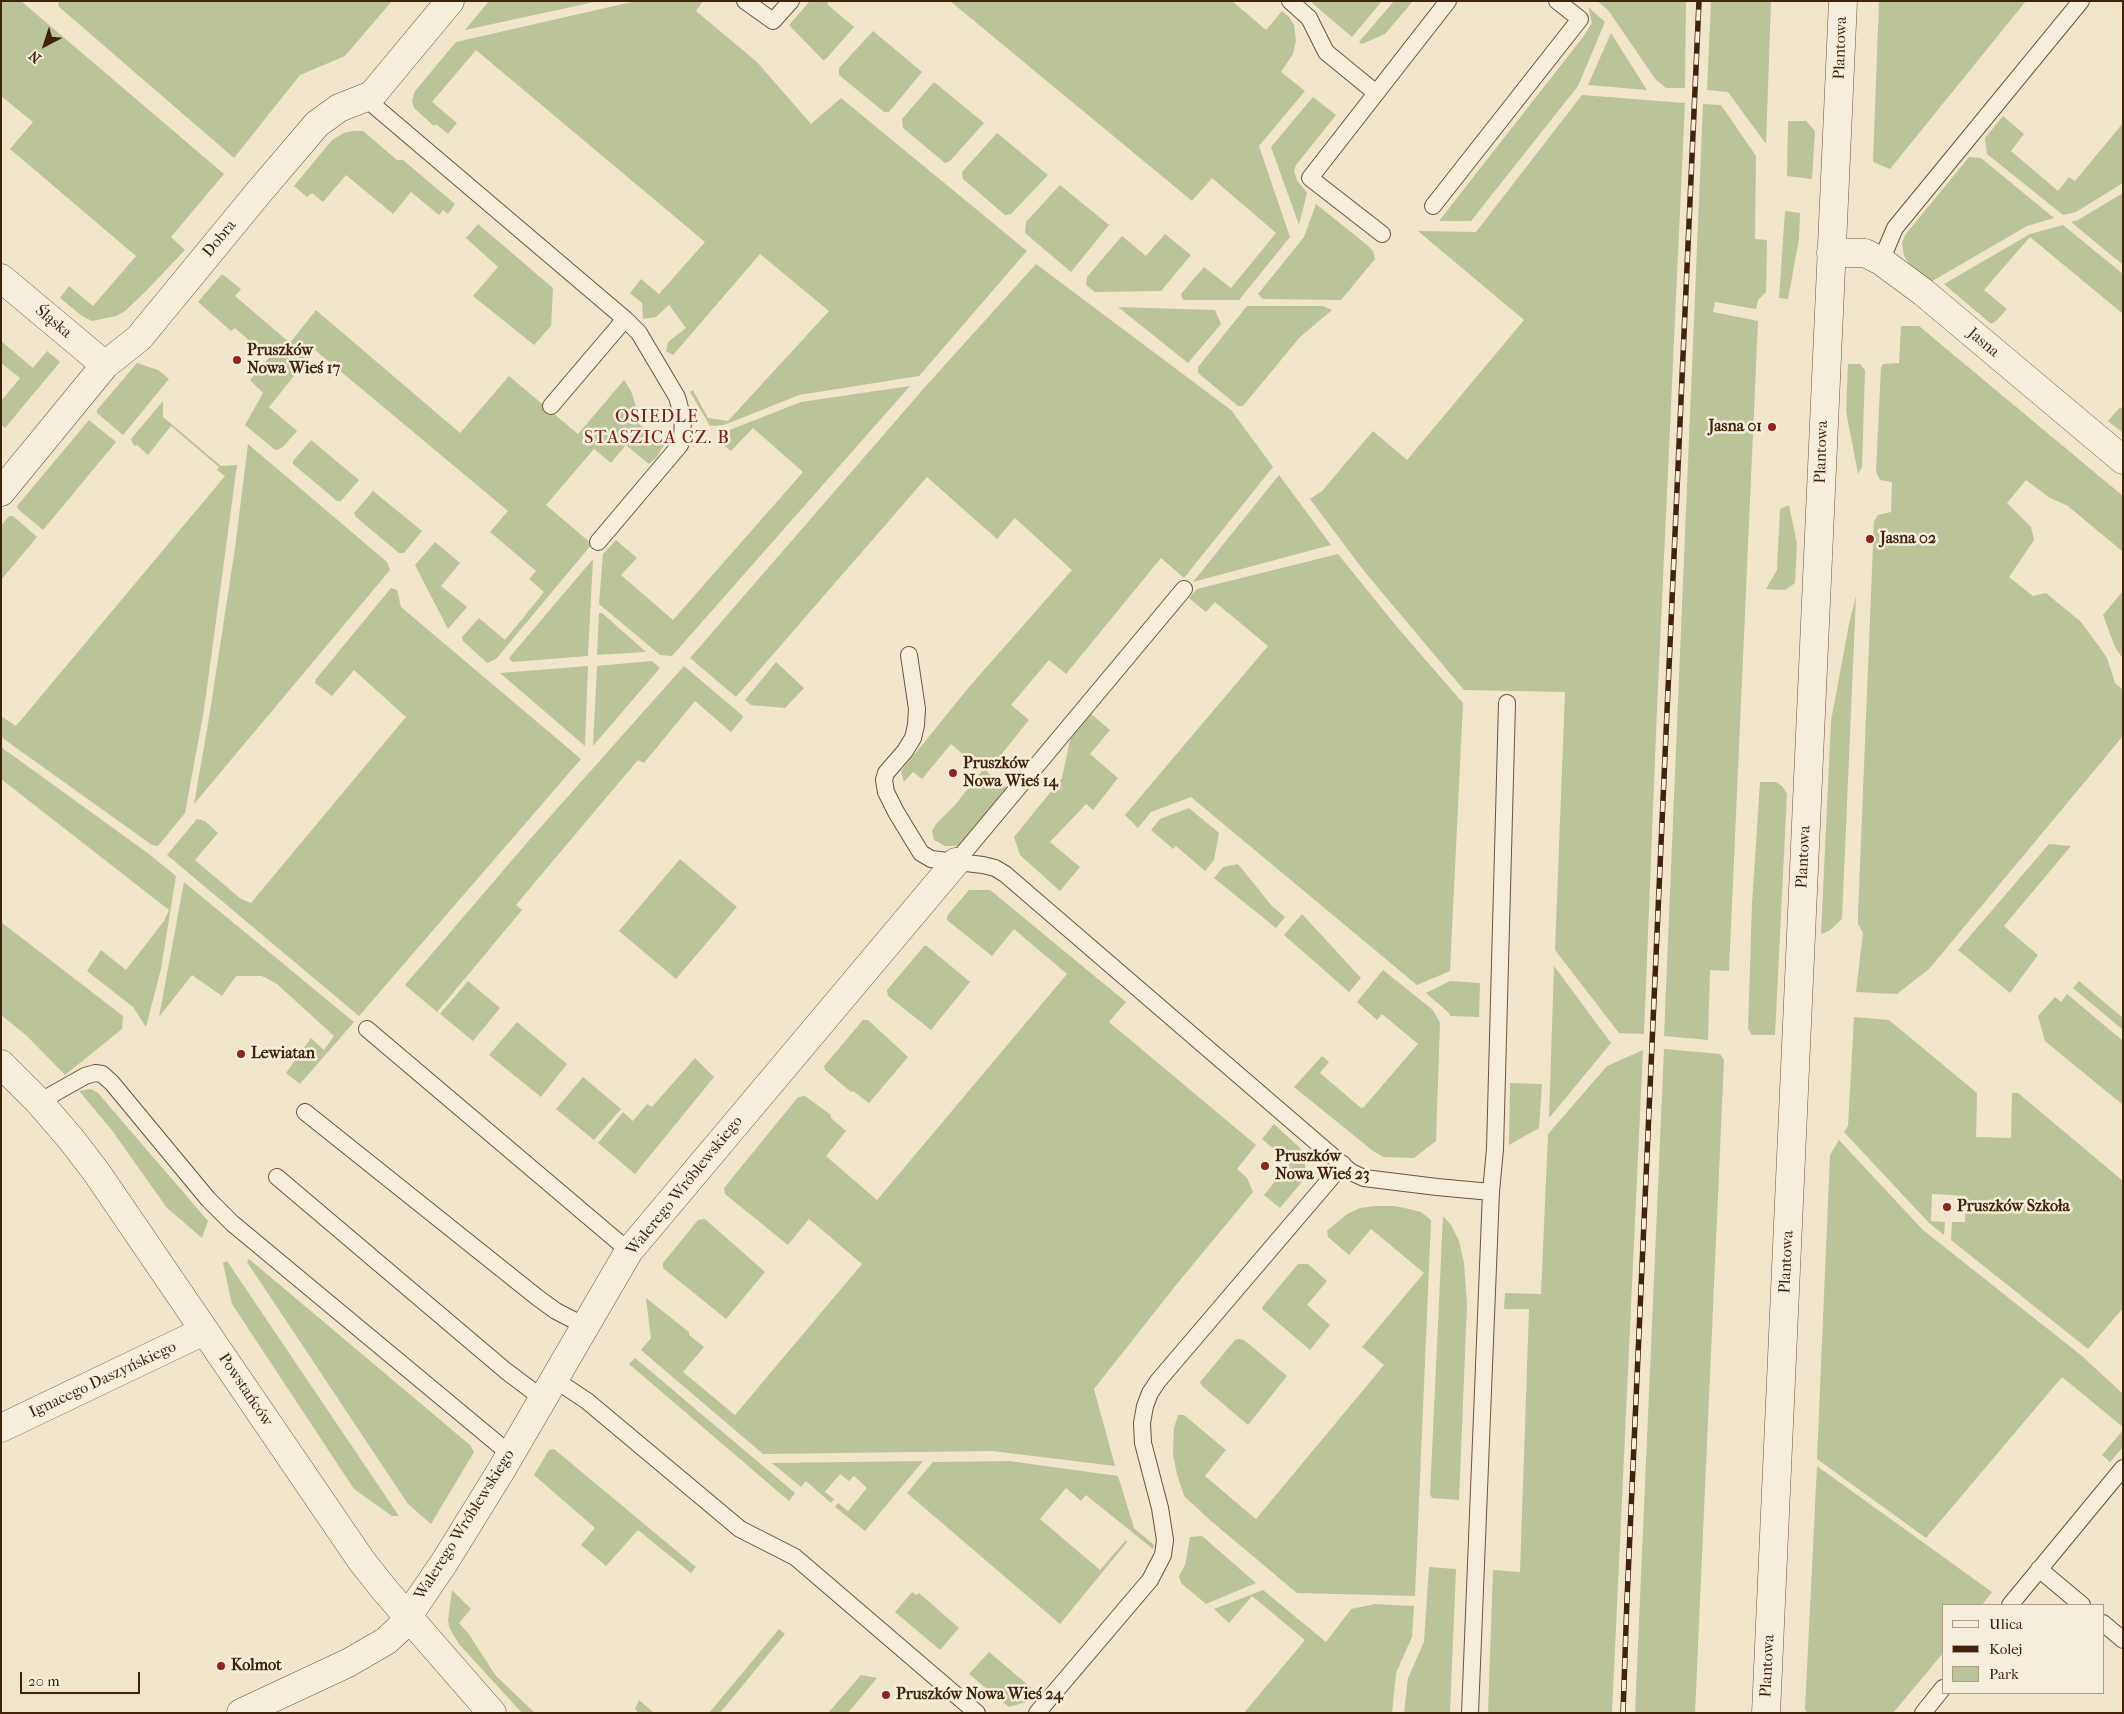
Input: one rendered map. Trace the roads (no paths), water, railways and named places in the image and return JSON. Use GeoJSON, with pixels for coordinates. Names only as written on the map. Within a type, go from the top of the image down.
{"type":"FeatureCollection","features":[{"type":"Feature","properties":{"kind":"street","name":"Dobra"},"geometry":{"type":"LineString","coordinates":[[1,492],[105,365],[139,338],[253,198],[317,124],[339,108],[365,98],[377,90],[450,1]]}},
{"type":"Feature","properties":{"kind":"street","name":"Plantowa"},"geometry":{"type":"LineString","coordinates":[[1766,1713],[1843,1]]}},
{"type":"Feature","properties":{"kind":"street","name":"Jasna"},"geometry":{"type":"LineString","coordinates":[[1831,253],[1868,254],[1880,261],[1923,292],[2123,460]]}},
{"type":"Feature","properties":{"kind":"street","name":"Śląska"},"geometry":{"type":"LineString","coordinates":[[1,278],[105,365]]}},
{"type":"Feature","properties":{"kind":"street","name":"Walerego Wróblewskiego"},"geometry":{"type":"LineString","coordinates":[[241,1713],[371,1650],[393,1635],[444,1563],[629,1251],[956,862]]}},
{"type":"Feature","properties":{"kind":"street","name":"Powstańców"},"geometry":{"type":"LineString","coordinates":[[1,1064],[39,1102],[71,1138],[97,1172],[344,1536],[383,1588],[492,1713]]}},
{"type":"Feature","properties":{"kind":"street","name":"Ignacego Daszyńskiego"},"geometry":{"type":"LineString","coordinates":[[1,1428],[204,1331]]}},
{"type":"Feature","properties":{"kind":"lane"},"geometry":{"type":"LineString","coordinates":[[745,1],[773,21],[791,1]]}},
{"type":"Feature","properties":{"kind":"lane"},"geometry":{"type":"LineString","coordinates":[[1290,1],[1309,18],[1326,52],[1376,92]]}},
{"type":"Feature","properties":{"kind":"lane"},"geometry":{"type":"LineString","coordinates":[[1382,234],[1310,178],[1448,1]]}},
{"type":"Feature","properties":{"kind":"lane"},"geometry":{"type":"LineString","coordinates":[[1433,206],[1580,19],[1557,1]]}},
{"type":"Feature","properties":{"kind":"lane"},"geometry":{"type":"LineString","coordinates":[[1880,261],[1895,228],[2081,1]]}},
{"type":"Feature","properties":{"kind":"lane"},"geometry":{"type":"LineString","coordinates":[[365,98],[625,319],[639,333],[676,397],[684,419],[680,445],[598,542]]}},
{"type":"Feature","properties":{"kind":"lane"},"geometry":{"type":"LineString","coordinates":[[551,406],[625,319]]}},
{"type":"Feature","properties":{"kind":"lane"},"geometry":{"type":"LineString","coordinates":[[956,862],[1184,589]]}},
{"type":"Feature","properties":{"kind":"lane"},"geometry":{"type":"LineString","coordinates":[[909,655],[917,709],[916,725],[905,751],[886,773],[884,780],[886,792],[902,824],[921,853],[931,860],[983,865],[995,868],[1005,874],[1351,1172],[1364,1178],[1491,1192]]}},
{"type":"Feature","properties":{"kind":"lane"},"geometry":{"type":"LineString","coordinates":[[1470,1713],[1491,1192],[1496,1149],[1507,703]]}},
{"type":"Feature","properties":{"kind":"lane"},"geometry":{"type":"LineString","coordinates":[[367,1029],[629,1251]]}},
{"type":"Feature","properties":{"kind":"lane"},"geometry":{"type":"LineString","coordinates":[[39,1102],[85,1076],[95,1073],[102,1074],[112,1083],[208,1199],[232,1223],[510,1454]]}},
{"type":"Feature","properties":{"kind":"lane"},"geometry":{"type":"LineString","coordinates":[[305,1112],[538,1298],[556,1311],[585,1326]]}},
{"type":"Feature","properties":{"kind":"lane"},"geometry":{"type":"LineString","coordinates":[[1037,1713],[1150,1580],[1163,1555],[1165,1540],[1160,1508],[1143,1443],[1142,1423],[1144,1406],[1150,1393],[1158,1381],[1343,1164]]}},
{"type":"Feature","properties":{"kind":"lane"},"geometry":{"type":"LineString","coordinates":[[277,1177],[506,1371],[548,1389],[587,1401],[740,1529],[795,1557],[977,1713]]}},
{"type":"Feature","properties":{"kind":"lane"},"geometry":{"type":"LineString","coordinates":[[2011,1604],[2123,1468]]}},
{"type":"Feature","properties":{"kind":"lane"},"geometry":{"type":"LineString","coordinates":[[2039,1569],[2081,1604]]}},
{"type":"Feature","properties":{"kind":"lane"},"geometry":{"type":"LineString","coordinates":[[2104,1624],[2123,1640]]}},
{"type":"Feature","properties":{"kind":"lane"},"geometry":{"type":"LineString","coordinates":[[1923,1713],[1942,1689]]}},
{"type":"Feature","properties":{"kind":"railway"},"geometry":{"type":"LineString","coordinates":[[1623,1713],[1699,1]]}},
{"type":"Feature","properties":{"kind":"place","name":"Pruszków Nowa Wieś 17"},"geometry":{"type":"Point","coordinates":[237,360]}},
{"type":"Feature","properties":{"kind":"place","name":"Jasna 01"},"geometry":{"type":"Point","coordinates":[1772,427]}},
{"type":"Feature","properties":{"kind":"place","name":"Jasna 02"},"geometry":{"type":"Point","coordinates":[1870,539]}},
{"type":"Feature","properties":{"kind":"place","name":"Pruszków Nowa Wieś 14"},"geometry":{"type":"Point","coordinates":[953,773]}},
{"type":"Feature","properties":{"kind":"place","name":"Lewiatan"},"geometry":{"type":"Point","coordinates":[241,1054]}},
{"type":"Feature","properties":{"kind":"place","name":"Pruszków Nowa Wieś 23"},"geometry":{"type":"Point","coordinates":[1265,1166]}},
{"type":"Feature","properties":{"kind":"place","name":"Pruszków Szkoła"},"geometry":{"type":"Point","coordinates":[1947,1207]}},
{"type":"Feature","properties":{"kind":"place","name":"Kolmot"},"geometry":{"type":"Point","coordinates":[221,1666]}},
{"type":"Feature","properties":{"kind":"place","name":"Pruszków Nowa Wieś 24"},"geometry":{"type":"Point","coordinates":[886,1695]}},
{"type":"Feature","properties":{"kind":"district","name":"OSIEDLE STASZICA CZ. B"},"geometry":{"type":"Point","coordinates":[657,428]}}]}
